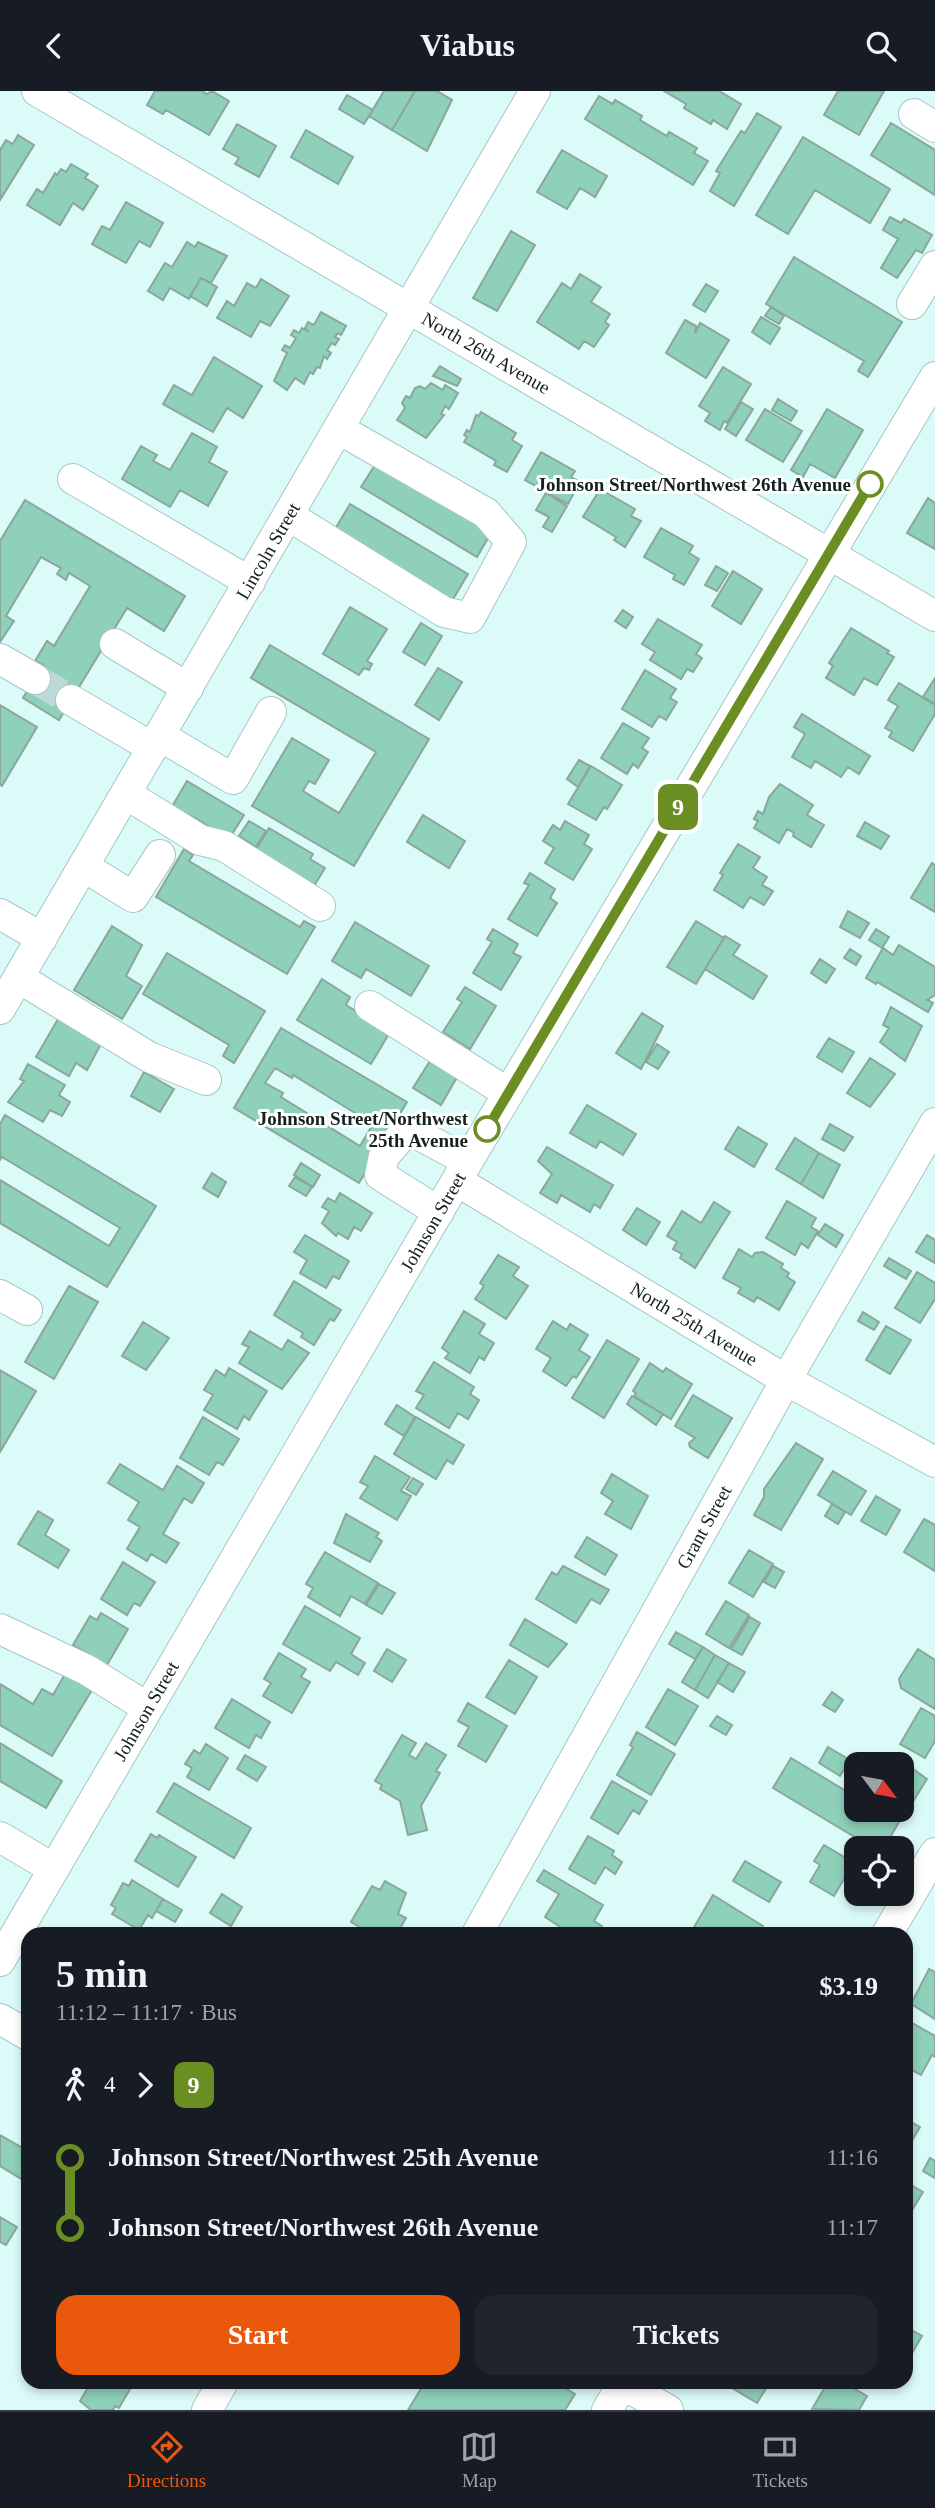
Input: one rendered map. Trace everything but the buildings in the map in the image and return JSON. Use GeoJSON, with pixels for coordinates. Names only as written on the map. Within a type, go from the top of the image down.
{"type":"FeatureCollection","features":[{"type":"Feature","properties":{"kind":"street","name":"North 26th Avenue"},"geometry":{"type":"LineString","coordinates":[[37,91],[830,552],[935,616]]}},
{"type":"Feature","properties":{"kind":"street","name":"Lincoln Street"},"geometry":{"type":"LineString","coordinates":[[0,1009],[535,91]]}},
{"type":"Feature","properties":{"kind":"street"},"geometry":{"type":"LineString","coordinates":[[912,304],[935,266]]}},
{"type":"Feature","properties":{"kind":"street","name":"Johnson Street"},"geometry":{"type":"LineString","coordinates":[[0,1961],[462,1171],[935,377]]}},
{"type":"Feature","properties":{"kind":"street"},"geometry":{"type":"LineString","coordinates":[[289,516],[444,613],[470,618],[511,542],[486,513],[339,429]]}},
{"type":"Feature","properties":{"kind":"street"},"geometry":{"type":"LineString","coordinates":[[73,479],[250,582]]}},
{"type":"Feature","properties":{"kind":"street"},"geometry":{"type":"LineString","coordinates":[[115,644],[188,688]]}},
{"type":"Feature","properties":{"kind":"street"},"geometry":{"type":"LineString","coordinates":[[0,659],[34,679]]}},
{"type":"Feature","properties":{"kind":"street"},"geometry":{"type":"LineString","coordinates":[[71,700],[233,779],[271,712]]}},
{"type":"Feature","properties":{"kind":"street"},"geometry":{"type":"LineString","coordinates":[[126,794],[200,840],[224,846],[320,906]]}},
{"type":"Feature","properties":{"kind":"street"},"geometry":{"type":"LineString","coordinates":[[83,866],[133,897],[160,855]]}},
{"type":"Feature","properties":{"kind":"street"},"geometry":{"type":"LineString","coordinates":[[0,914],[41,938]]}},
{"type":"Feature","properties":{"kind":"street"},"geometry":{"type":"LineString","coordinates":[[19,978],[149,1057],[206,1080]]}},
{"type":"Feature","properties":{"kind":"street"},"geometry":{"type":"LineString","coordinates":[[370,1006],[509,1093]]}},
{"type":"Feature","properties":{"kind":"street","name":"Grant Street"},"geometry":{"type":"LineString","coordinates":[[481,1927],[786,1380],[935,1123]]}},
{"type":"Feature","properties":{"kind":"street","name":"North 25th Avenue"},"geometry":{"type":"LineString","coordinates":[[439,1212],[380,1175],[384,1156],[408,1129],[462,1171],[786,1380],[935,1462]]}},
{"type":"Feature","properties":{"kind":"street"},"geometry":{"type":"LineString","coordinates":[[0,1295],[27,1310]]}},
{"type":"Feature","properties":{"kind":"street"},"geometry":{"type":"LineString","coordinates":[[0,1629],[87,1670],[148,1708]]}},
{"type":"Feature","properties":{"kind":"street"},"geometry":{"type":"LineString","coordinates":[[0,1837],[54,1869]]}},
{"type":"Feature","properties":{"kind":"street"},"geometry":{"type":"LineString","coordinates":[[891,1927],[935,1853]]}},
{"type":"Feature","properties":{"kind":"street"},"geometry":{"type":"LineString","coordinates":[[0,2019],[21,2031]]}},
{"type":"Feature","properties":{"kind":"street"},"geometry":{"type":"LineString","coordinates":[[207,2410],[219,2389]]}},
{"type":"Feature","properties":{"kind":"street"},"geometry":{"type":"LineString","coordinates":[[607,2410],[618,2389]]}},
{"type":"Feature","properties":{"kind":"street"},"geometry":{"type":"LineString","coordinates":[[633,2389],[667,2410]]}},
{"type":"Feature","properties":{"kind":"tunnel"},"geometry":{"type":"LineString","coordinates":[[35,679],[71,700]]}},
{"type":"Feature","properties":{"kind":"bus line","name":"9"},"geometry":{"type":"LineString","coordinates":[[487,1129],[870,484]]}},
{"type":"Feature","properties":{"kind":"place","name":"Johnson Street/Northwest 26th Avenue"},"geometry":{"type":"Point","coordinates":[870,484]}},
{"type":"Feature","properties":{"kind":"place","name":"Johnson Street/Northwest 25th Avenue"},"geometry":{"type":"Point","coordinates":[487,1129]}}]}
